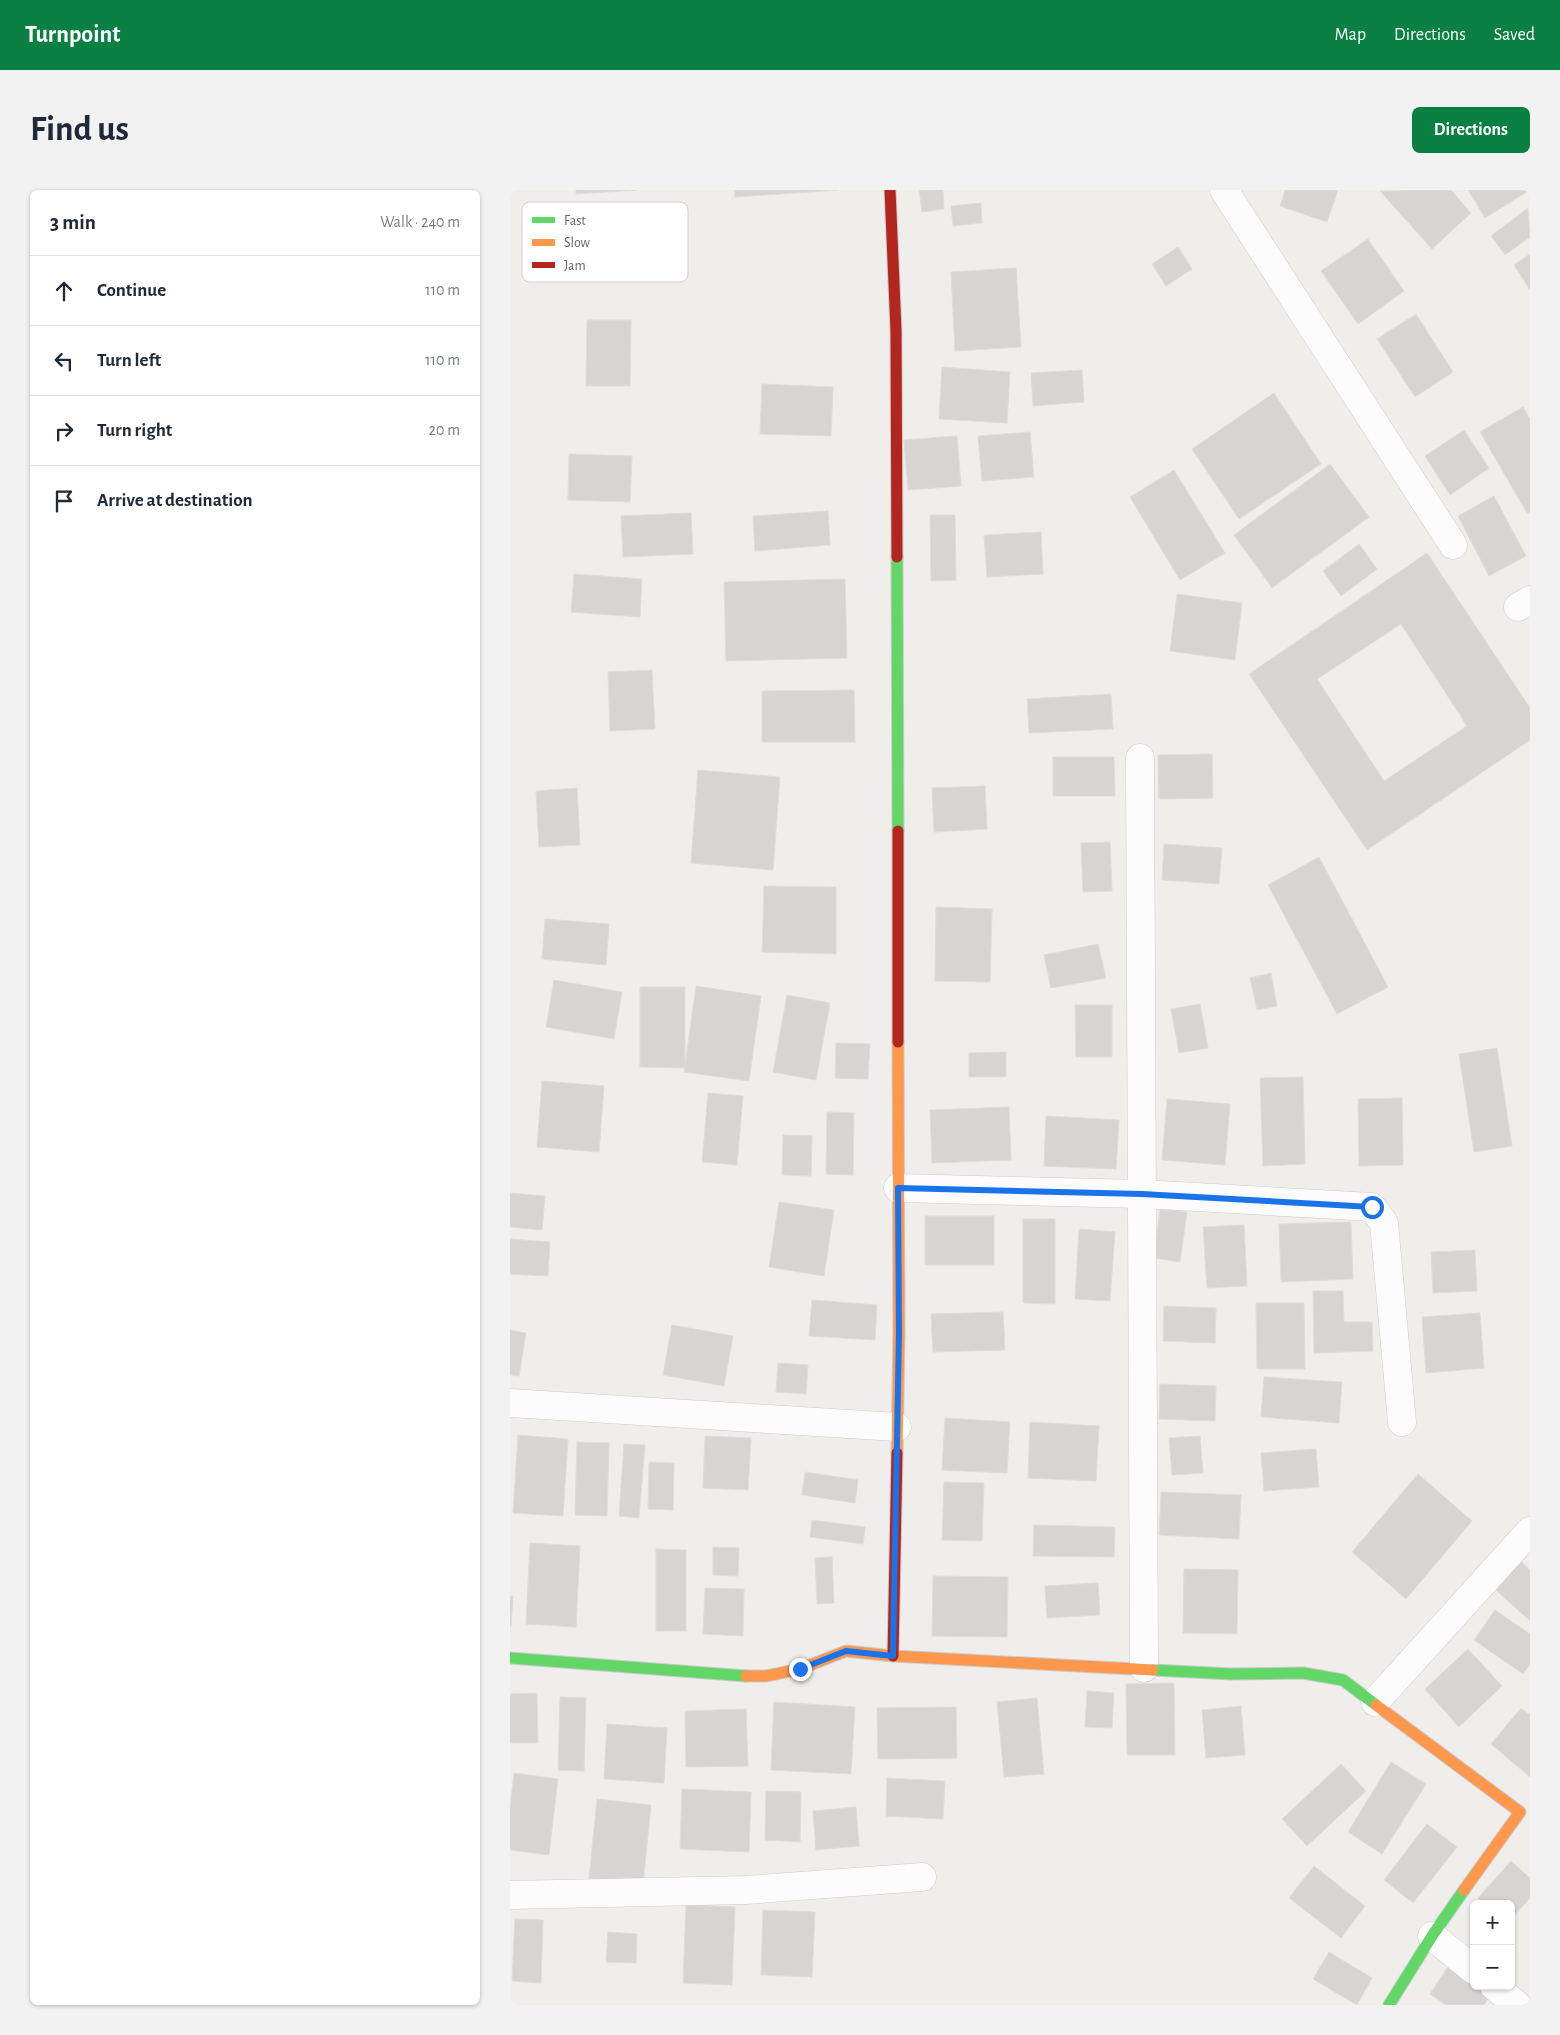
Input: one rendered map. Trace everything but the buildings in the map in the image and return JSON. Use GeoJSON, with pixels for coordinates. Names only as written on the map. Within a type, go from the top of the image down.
{"type":"FeatureCollection","features":[{"type":"Feature","properties":{"kind":"street"},"geometry":{"type":"LineString","coordinates":[[890,190],[896,330],[898,1188],[897,1427],[893,1656]]}},
{"type":"Feature","properties":{"kind":"street"},"geometry":{"type":"LineString","coordinates":[[1224,190],[1453,545]]}},
{"type":"Feature","properties":{"kind":"street"},"geometry":{"type":"LineString","coordinates":[[1140,758],[1144,1668]]}},
{"type":"Feature","properties":{"kind":"street"},"geometry":{"type":"LineString","coordinates":[[898,1188],[1142,1194],[1372,1207],[1384,1223],[1402,1422]]}},
{"type":"Feature","properties":{"kind":"street"},"geometry":{"type":"LineString","coordinates":[[510,1403],[897,1427]]}},
{"type":"Feature","properties":{"kind":"street"},"geometry":{"type":"LineString","coordinates":[[1375,1702],[1530,1531]]}},
{"type":"Feature","properties":{"kind":"street"},"geometry":{"type":"LineString","coordinates":[[510,1658],[723,1676],[766,1676],[800,1669],[846,1651],[893,1656],[1231,1674],[1303,1672],[1343,1680],[1520,1812],[1432,1936],[1389,2005]]}},
{"type":"Feature","properties":{"kind":"street"},"geometry":{"type":"LineString","coordinates":[[510,1895],[746,1890],[922,1877]]}},
{"type":"Feature","properties":{"kind":"street"},"geometry":{"type":"LineString","coordinates":[[1432,1936],[1470,1967]]}},
{"type":"Feature","properties":{"kind":"street"},"geometry":{"type":"LineString","coordinates":[[1499,1990],[1517,2005]]}},
{"type":"Feature","properties":{"kind":"traffic: fast"},"geometry":{"type":"LineString","coordinates":[[897,557],[898,831]]}},
{"type":"Feature","properties":{"kind":"traffic: fast"},"geometry":{"type":"LineString","coordinates":[[510,1658],[746,1676]]}},
{"type":"Feature","properties":{"kind":"traffic: fast"},"geometry":{"type":"LineString","coordinates":[[1153,1670],[1231,1674],[1303,1673],[1343,1680],[1376,1705]]}},
{"type":"Feature","properties":{"kind":"traffic: fast"},"geometry":{"type":"LineString","coordinates":[[1389,2005],[1432,1936],[1464,1890]]}},
{"type":"Feature","properties":{"kind":"traffic: slow"},"geometry":{"type":"LineString","coordinates":[[897,1453],[899,1332],[898,1042]]}},
{"type":"Feature","properties":{"kind":"traffic: slow"},"geometry":{"type":"LineString","coordinates":[[746,1676],[766,1676],[800,1669],[846,1651],[893,1656],[1153,1670]]}},
{"type":"Feature","properties":{"kind":"traffic: slow"},"geometry":{"type":"LineString","coordinates":[[1376,1705],[1520,1812],[1464,1890]]}},
{"type":"Feature","properties":{"kind":"traffic: jam"},"geometry":{"type":"LineString","coordinates":[[890,190],[896,330],[897,557]]}},
{"type":"Feature","properties":{"kind":"traffic: jam"},"geometry":{"type":"LineString","coordinates":[[898,831],[898,1042]]}},
{"type":"Feature","properties":{"kind":"traffic: jam"},"geometry":{"type":"LineString","coordinates":[[893,1656],[897,1453]]}},
{"type":"Feature","properties":{"kind":"route"},"geometry":{"type":"LineString","coordinates":[[800,1669],[846,1651],[893,1656],[899,1332],[898,1188],[1142,1194],[1372,1207]]}}]}
